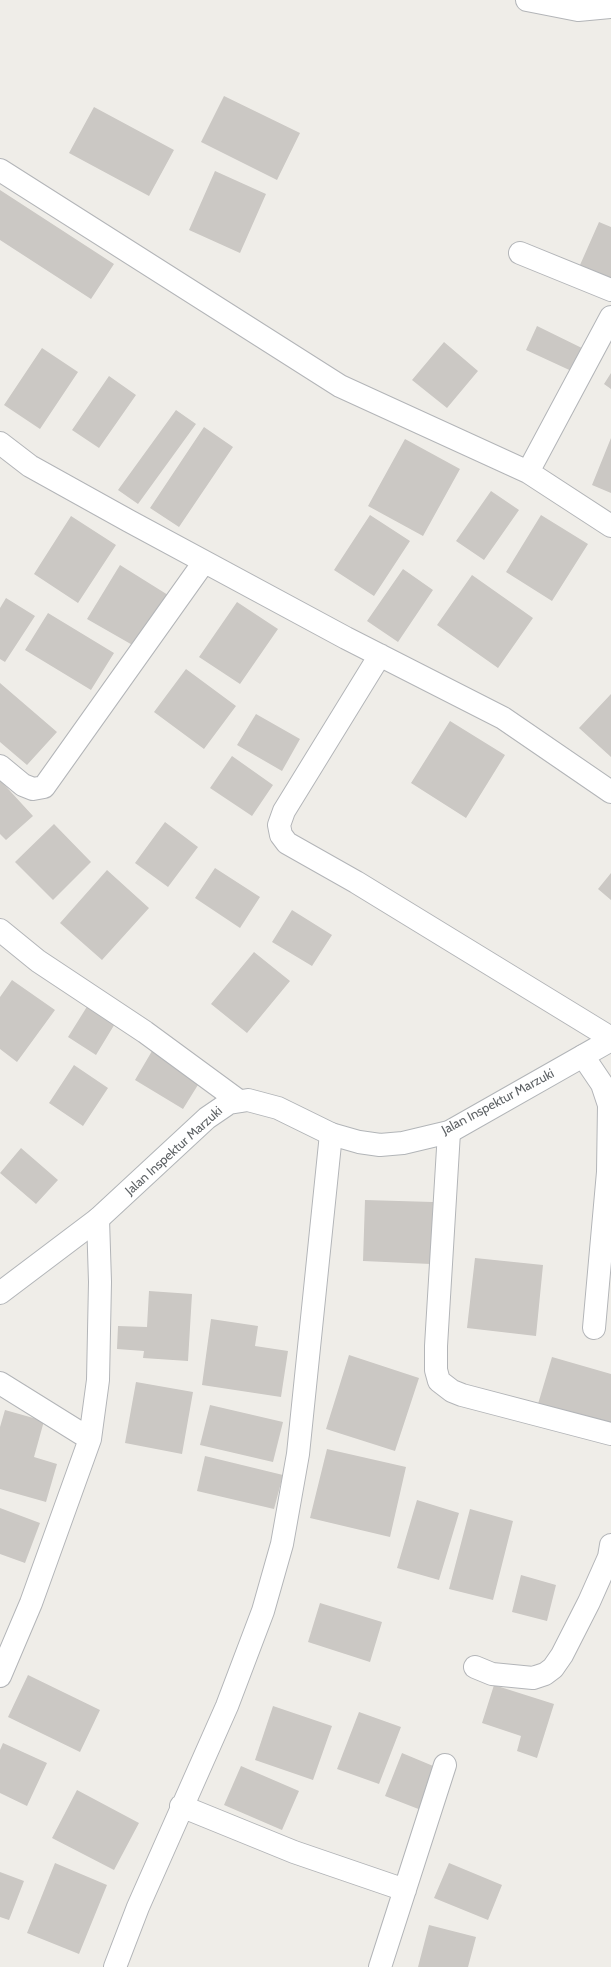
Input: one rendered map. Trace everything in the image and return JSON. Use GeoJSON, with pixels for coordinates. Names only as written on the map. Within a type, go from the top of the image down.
{"type":"FeatureCollection","features":[{"type":"Feature","properties":{"kind":"street"},"geometry":{"type":"LineString","coordinates":[[527,0],[578,10],[611,7]]}},
{"type":"Feature","properties":{"kind":"street"},"geometry":{"type":"LineString","coordinates":[[0,170],[340,386],[528,472],[611,526]]}},
{"type":"Feature","properties":{"kind":"street"},"geometry":{"type":"LineString","coordinates":[[520,253],[611,290]]}},
{"type":"Feature","properties":{"kind":"street"},"geometry":{"type":"LineString","coordinates":[[528,472],[611,316]]}},
{"type":"Feature","properties":{"kind":"street"},"geometry":{"type":"LineString","coordinates":[[0,443],[30,466],[204,562],[503,718],[611,792]]}},
{"type":"Feature","properties":{"kind":"street"},"geometry":{"type":"LineString","coordinates":[[0,766],[23,785],[33,789],[44,787],[204,562]]}},
{"type":"Feature","properties":{"kind":"street"},"geometry":{"type":"LineString","coordinates":[[380,655],[284,811],[279,824],[281,835],[287,843],[356,882],[611,1039]]}},
{"type":"Feature","properties":{"kind":"street"},"geometry":{"type":"LineString","coordinates":[[0,930],[38,961],[145,1032],[239,1101]]}},
{"type":"Feature","properties":{"kind":"street","name":"Jalan Inspektur Marzuki"},"geometry":{"type":"LineString","coordinates":[[2,1287],[98,1219],[208,1118],[222,1107],[239,1101],[248,1100],[278,1108],[331,1134],[359,1142],[380,1145],[403,1143],[449,1132],[611,1039]]}},
{"type":"Feature","properties":{"kind":"street"},"geometry":{"type":"LineString","coordinates":[[583,1056],[602,1084],[609,1104],[608,1172],[594,1328]]}},
{"type":"Feature","properties":{"kind":"street"},"geometry":{"type":"LineString","coordinates":[[449,1132],[436,1346],[436,1370],[440,1381],[452,1391],[462,1395],[611,1434]]}},
{"type":"Feature","properties":{"kind":"street"},"geometry":{"type":"LineString","coordinates":[[115,1967],[138,1907],[226,1706],[263,1611],[282,1544],[298,1454],[331,1134]]}},
{"type":"Feature","properties":{"kind":"street"},"geometry":{"type":"LineString","coordinates":[[0,1676],[31,1603],[90,1439],[98,1380],[100,1282],[98,1219]]}},
{"type":"Feature","properties":{"kind":"street"},"geometry":{"type":"LineString","coordinates":[[0,1383],[90,1439]]}},
{"type":"Feature","properties":{"kind":"street"},"geometry":{"type":"LineString","coordinates":[[475,1667],[492,1674],[533,1678],[545,1674],[553,1668],[566,1648],[610,1553]]}},
{"type":"Feature","properties":{"kind":"street"},"geometry":{"type":"LineString","coordinates":[[380,1967],[445,1766]]}},
{"type":"Feature","properties":{"kind":"street"},"geometry":{"type":"LineString","coordinates":[[182,1806],[294,1852],[404,1890]]}},
{"type":"Feature","properties":{"kind":"building"},"geometry":{"type":"Polygon","coordinates":[[[224,96],[300,133],[277,180],[201,142],[224,96]]]}},
{"type":"Feature","properties":{"kind":"building"},"geometry":{"type":"Polygon","coordinates":[[[94,107],[174,150],[149,196],[69,153],[94,107]]]}},
{"type":"Feature","properties":{"kind":"building"},"geometry":{"type":"Polygon","coordinates":[[[215,171],[266,194],[240,253],[189,230],[215,171]]]}},
{"type":"Feature","properties":{"kind":"building"},"geometry":{"type":"Polygon","coordinates":[[[0,190],[114,264],[91,299],[0,240],[0,190]]]}},
{"type":"Feature","properties":{"kind":"building"},"geometry":{"type":"Polygon","coordinates":[[[599,222],[611,227],[611,278],[580,265],[599,222]]]}},
{"type":"Feature","properties":{"kind":"building"},"geometry":{"type":"Polygon","coordinates":[[[537,326],[588,351],[578,374],[526,350],[537,326]]]}},
{"type":"Feature","properties":{"kind":"building"},"geometry":{"type":"Polygon","coordinates":[[[444,342],[478,371],[447,408],[412,380],[444,342]]]}},
{"type":"Feature","properties":{"kind":"building"},"geometry":{"type":"Polygon","coordinates":[[[42,348],[78,372],[40,429],[4,405],[42,348]]]}},
{"type":"Feature","properties":{"kind":"building"},"geometry":{"type":"Polygon","coordinates":[[[611,373],[611,389],[604,384],[611,373]]]}},
{"type":"Feature","properties":{"kind":"building"},"geometry":{"type":"Polygon","coordinates":[[[109,376],[136,395],[99,448],[72,430],[109,376]]]}},
{"type":"Feature","properties":{"kind":"building"},"geometry":{"type":"Polygon","coordinates":[[[176,410],[196,424],[138,504],[118,490],[176,410]]]}},
{"type":"Feature","properties":{"kind":"building"},"geometry":{"type":"Polygon","coordinates":[[[204,427],[233,447],[179,527],[150,508],[204,427]]]}},
{"type":"Feature","properties":{"kind":"building"},"geometry":{"type":"Polygon","coordinates":[[[611,438],[611,493],[592,485],[611,438]]]}},
{"type":"Feature","properties":{"kind":"building"},"geometry":{"type":"Polygon","coordinates":[[[405,439],[460,469],[423,536],[368,506],[405,439]]]}},
{"type":"Feature","properties":{"kind":"building"},"geometry":{"type":"Polygon","coordinates":[[[491,491],[519,510],[484,560],[456,541],[491,491]]]}},
{"type":"Feature","properties":{"kind":"building"},"geometry":{"type":"Polygon","coordinates":[[[370,515],[410,541],[374,596],[334,570],[370,515]]]}},
{"type":"Feature","properties":{"kind":"building"},"geometry":{"type":"Polygon","coordinates":[[[541,515],[588,544],[552,601],[506,572],[541,515]]]}},
{"type":"Feature","properties":{"kind":"building"},"geometry":{"type":"Polygon","coordinates":[[[71,516],[116,545],[78,603],[34,574],[71,516]]]}},
{"type":"Feature","properties":{"kind":"building"},"geometry":{"type":"Polygon","coordinates":[[[120,565],[168,595],[136,647],[87,619],[120,565]]]}},
{"type":"Feature","properties":{"kind":"building"},"geometry":{"type":"Polygon","coordinates":[[[403,569],[433,590],[398,642],[367,621],[403,569]]]}},
{"type":"Feature","properties":{"kind":"building"},"geometry":{"type":"Polygon","coordinates":[[[472,575],[533,618],[498,668],[437,625],[472,575]]]}},
{"type":"Feature","properties":{"kind":"building"},"geometry":{"type":"Polygon","coordinates":[[[6,598],[35,616],[5,662],[0,659],[0,608],[6,598]]]}},
{"type":"Feature","properties":{"kind":"building"},"geometry":{"type":"Polygon","coordinates":[[[237,602],[278,629],[240,684],[199,657],[237,602]]]}},
{"type":"Feature","properties":{"kind":"building"},"geometry":{"type":"Polygon","coordinates":[[[48,613],[114,653],[91,690],[25,650],[48,613]]]}},
{"type":"Feature","properties":{"kind":"building"},"geometry":{"type":"Polygon","coordinates":[[[186,669],[236,706],[204,749],[154,712],[186,669]]]}},
{"type":"Feature","properties":{"kind":"building"},"geometry":{"type":"Polygon","coordinates":[[[0,683],[57,732],[27,765],[0,742],[0,683]]]}},
{"type":"Feature","properties":{"kind":"building"},"geometry":{"type":"Polygon","coordinates":[[[611,694],[611,757],[579,728],[611,694]]]}},
{"type":"Feature","properties":{"kind":"building"},"geometry":{"type":"Polygon","coordinates":[[[256,714],[300,739],[282,771],[237,745],[256,714]]]}},
{"type":"Feature","properties":{"kind":"building"},"geometry":{"type":"Polygon","coordinates":[[[450,721],[505,755],[466,818],[411,783],[450,721]]]}},
{"type":"Feature","properties":{"kind":"building"},"geometry":{"type":"Polygon","coordinates":[[[232,756],[273,785],[252,816],[210,788],[232,756]]]}},
{"type":"Feature","properties":{"kind":"building"},"geometry":{"type":"Polygon","coordinates":[[[0,780],[33,816],[6,840],[0,834],[0,780]]]}},
{"type":"Feature","properties":{"kind":"building"},"geometry":{"type":"Polygon","coordinates":[[[165,822],[198,847],[168,887],[135,863],[165,822]]]}},
{"type":"Feature","properties":{"kind":"building"},"geometry":{"type":"Polygon","coordinates":[[[54,824],[91,862],[53,900],[15,862],[54,824]]]}},
{"type":"Feature","properties":{"kind":"building"},"geometry":{"type":"Polygon","coordinates":[[[215,868],[260,897],[240,928],[195,898],[215,868]]]}},
{"type":"Feature","properties":{"kind":"building"},"geometry":{"type":"Polygon","coordinates":[[[107,870],[149,908],[102,960],[60,923],[107,870]]]}},
{"type":"Feature","properties":{"kind":"building"},"geometry":{"type":"Polygon","coordinates":[[[611,873],[611,900],[598,889],[611,873]]]}},
{"type":"Feature","properties":{"kind":"building"},"geometry":{"type":"Polygon","coordinates":[[[292,910],[332,935],[312,966],[272,942],[292,910]]]}},
{"type":"Feature","properties":{"kind":"building"},"geometry":{"type":"Polygon","coordinates":[[[254,952],[290,981],[247,1033],[211,1004],[254,952]]]}},
{"type":"Feature","properties":{"kind":"building"},"geometry":{"type":"Polygon","coordinates":[[[12,980],[55,1010],[17,1062],[0,1049],[0,997],[12,980]]]}},
{"type":"Feature","properties":{"kind":"building"},"geometry":{"type":"Polygon","coordinates":[[[88,1005],[116,1022],[96,1055],[68,1037],[88,1005]]]}},
{"type":"Feature","properties":{"kind":"building"},"geometry":{"type":"Polygon","coordinates":[[[152,1051],[201,1080],[183,1109],[135,1080],[152,1051]]]}},
{"type":"Feature","properties":{"kind":"building"},"geometry":{"type":"Polygon","coordinates":[[[74,1065],[108,1088],[83,1126],[49,1103],[74,1065]]]}},
{"type":"Feature","properties":{"kind":"building"},"geometry":{"type":"Polygon","coordinates":[[[21,1148],[58,1180],[36,1204],[0,1173],[21,1148]]]}},
{"type":"Feature","properties":{"kind":"building"},"geometry":{"type":"Polygon","coordinates":[[[365,1200],[433,1202],[431,1264],[363,1261],[365,1200]]]}},
{"type":"Feature","properties":{"kind":"building"},"geometry":{"type":"Polygon","coordinates":[[[475,1258],[543,1265],[536,1336],[467,1328],[475,1258]]]}},
{"type":"Feature","properties":{"kind":"building"},"geometry":{"type":"Polygon","coordinates":[[[149,1291],[192,1294],[188,1361],[143,1358],[144,1351],[117,1349],[118,1326],[147,1327],[149,1291]]]}},
{"type":"Feature","properties":{"kind":"building"},"geometry":{"type":"Polygon","coordinates":[[[211,1319],[258,1326],[255,1346],[288,1351],[281,1397],[202,1385],[211,1319]]]}},
{"type":"Feature","properties":{"kind":"building"},"geometry":{"type":"Polygon","coordinates":[[[349,1355],[419,1378],[395,1451],[326,1429],[349,1355]]]}},
{"type":"Feature","properties":{"kind":"building"},"geometry":{"type":"Polygon","coordinates":[[[552,1357],[611,1374],[611,1424],[538,1404],[552,1357]]]}},
{"type":"Feature","properties":{"kind":"building"},"geometry":{"type":"Polygon","coordinates":[[[136,1382],[193,1392],[182,1454],[125,1443],[136,1382]]]}},
{"type":"Feature","properties":{"kind":"building"},"geometry":{"type":"Polygon","coordinates":[[[210,1405],[283,1422],[273,1462],[200,1445],[210,1405]]]}},
{"type":"Feature","properties":{"kind":"building"},"geometry":{"type":"Polygon","coordinates":[[[5,1410],[44,1421],[34,1457],[57,1464],[46,1502],[0,1489],[0,1427],[5,1410]]]}},
{"type":"Feature","properties":{"kind":"building"},"geometry":{"type":"Polygon","coordinates":[[[327,1449],[406,1467],[390,1537],[310,1518],[327,1449]]]}},
{"type":"Feature","properties":{"kind":"building"},"geometry":{"type":"Polygon","coordinates":[[[205,1456],[283,1475],[274,1509],[197,1491],[205,1456]]]}},
{"type":"Feature","properties":{"kind":"building"},"geometry":{"type":"Polygon","coordinates":[[[417,1500],[459,1513],[439,1580],[397,1568],[417,1500]]]}},
{"type":"Feature","properties":{"kind":"building"},"geometry":{"type":"Polygon","coordinates":[[[0,1508],[40,1523],[25,1563],[0,1554],[0,1508]]]}},
{"type":"Feature","properties":{"kind":"building"},"geometry":{"type":"Polygon","coordinates":[[[470,1509],[513,1521],[493,1600],[449,1589],[470,1509]]]}},
{"type":"Feature","properties":{"kind":"building"},"geometry":{"type":"Polygon","coordinates":[[[521,1575],[556,1585],[547,1621],[512,1612],[521,1575]]]}},
{"type":"Feature","properties":{"kind":"building"},"geometry":{"type":"Polygon","coordinates":[[[320,1603],[382,1622],[370,1662],[308,1642],[320,1603]]]}},
{"type":"Feature","properties":{"kind":"building"},"geometry":{"type":"Polygon","coordinates":[[[28,1675],[100,1710],[80,1752],[8,1717],[28,1675]]]}},
{"type":"Feature","properties":{"kind":"building"},"geometry":{"type":"Polygon","coordinates":[[[494,1685],[554,1704],[537,1758],[517,1751],[521,1736],[482,1723],[494,1685]]]}},
{"type":"Feature","properties":{"kind":"building"},"geometry":{"type":"Polygon","coordinates":[[[273,1706],[332,1726],[313,1780],[255,1760],[273,1706]]]}},
{"type":"Feature","properties":{"kind":"building"},"geometry":{"type":"Polygon","coordinates":[[[359,1712],[401,1727],[379,1784],[337,1769],[359,1712]]]}},
{"type":"Feature","properties":{"kind":"building"},"geometry":{"type":"Polygon","coordinates":[[[3,1743],[47,1763],[27,1806],[0,1793],[0,1750],[3,1743]]]}},
{"type":"Feature","properties":{"kind":"building"},"geometry":{"type":"Polygon","coordinates":[[[402,1753],[438,1768],[421,1810],[385,1796],[402,1753]]]}},
{"type":"Feature","properties":{"kind":"building"},"geometry":{"type":"Polygon","coordinates":[[[241,1766],[299,1791],[282,1830],[224,1805],[241,1766]]]}},
{"type":"Feature","properties":{"kind":"building"},"geometry":{"type":"Polygon","coordinates":[[[77,1790],[139,1823],[114,1870],[52,1838],[77,1790]]]}},
{"type":"Feature","properties":{"kind":"building"},"geometry":{"type":"Polygon","coordinates":[[[55,1863],[107,1885],[79,1954],[27,1933],[55,1863]]]}},
{"type":"Feature","properties":{"kind":"building"},"geometry":{"type":"Polygon","coordinates":[[[449,1863],[502,1885],[488,1920],[434,1898],[449,1863]]]}},
{"type":"Feature","properties":{"kind":"building"},"geometry":{"type":"Polygon","coordinates":[[[0,1872],[24,1881],[9,1920],[0,1917],[0,1872]]]}},
{"type":"Feature","properties":{"kind":"building"},"geometry":{"type":"Polygon","coordinates":[[[429,1925],[476,1937],[468,1967],[418,1967],[429,1925]]]}}]}
